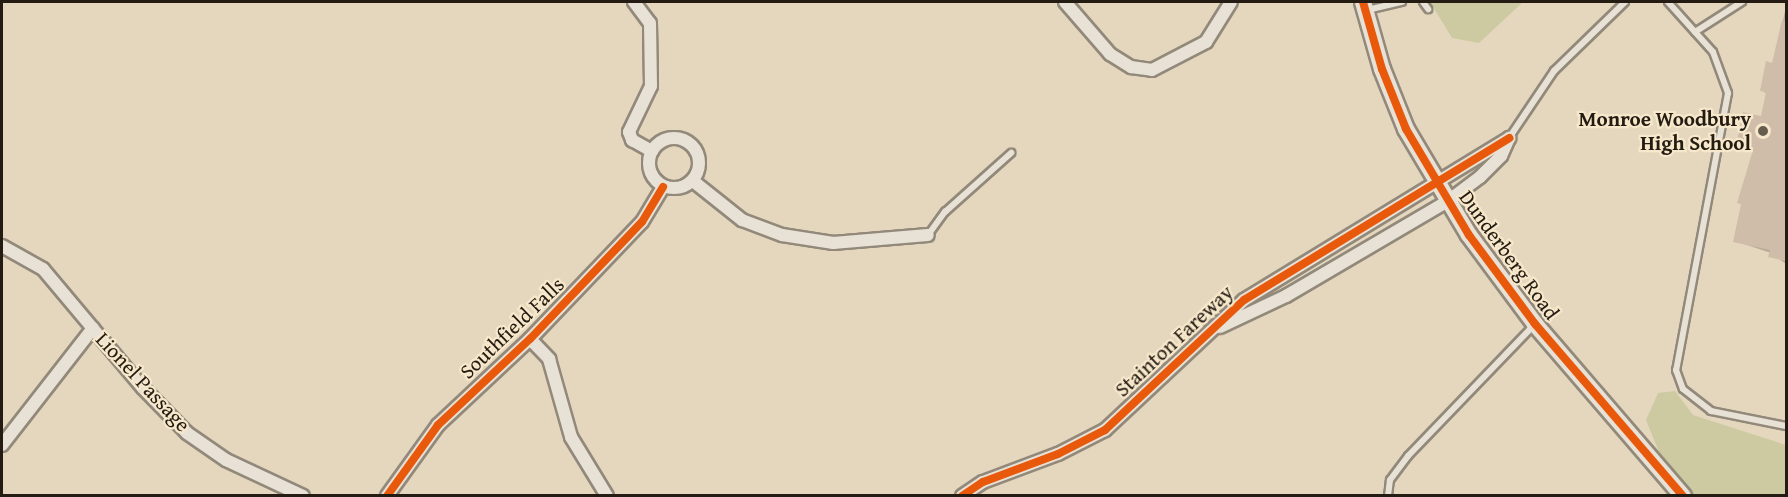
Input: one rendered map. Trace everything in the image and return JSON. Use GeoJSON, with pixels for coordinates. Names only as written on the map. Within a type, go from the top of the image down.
{"type":"FeatureCollection","features":[{"type":"Feature","properties":{"kind":"street"},"geometry":{"type":"LineString","coordinates":[[634,2],[650,23],[651,86],[628,132],[632,140],[652,151]]}},
{"type":"Feature","properties":{"kind":"street"},"geometry":{"type":"LineString","coordinates":[[1065,2],[1110,54],[1131,66],[1152,70],[1206,42],[1231,2]]}},
{"type":"Feature","properties":{"kind":"street","name":"Dunderberg Road"},"geometry":{"type":"LineString","coordinates":[[1364,6],[1382,69],[1406,129],[1448,201],[1535,324],[1683,495]]}},
{"type":"Feature","properties":{"kind":"street"},"geometry":{"type":"LineString","coordinates":[[668,138],[689,142],[700,161],[693,181],[679,189],[663,187],[650,171],[652,151],[668,138]]}},
{"type":"Feature","properties":{"kind":"street","name":"Stainton Fareway"},"geometry":{"type":"LineString","coordinates":[[962,495],[983,482],[1058,454],[1105,429],[1244,300],[1509,138]]}},
{"type":"Feature","properties":{"kind":"street","name":"Stainton Fareway"},"geometry":{"type":"LineString","coordinates":[[1211,332],[1284,297],[1448,201],[1480,177],[1501,156],[1509,138]]}},
{"type":"Feature","properties":{"kind":"street"},"geometry":{"type":"LineString","coordinates":[[693,181],[742,220],[782,235],[833,243],[928,236]]}},
{"type":"Feature","properties":{"kind":"street","name":"Southfield Falls"},"geometry":{"type":"LineString","coordinates":[[387,495],[438,425],[530,339],[642,222],[663,187]]}},
{"type":"Feature","properties":{"kind":"street"},"geometry":{"type":"LineString","coordinates":[[1350,234],[1360,253]]}},
{"type":"Feature","properties":{"kind":"street","name":"Lionel Passage"},"geometry":{"type":"LineString","coordinates":[[2,246],[42,270],[143,388],[187,432],[226,460],[303,495]]}},
{"type":"Feature","properties":{"kind":"street"},"geometry":{"type":"LineString","coordinates":[[1275,280],[1284,297]]}},
{"type":"Feature","properties":{"kind":"street"},"geometry":{"type":"LineString","coordinates":[[2,445],[93,328]]}},
{"type":"Feature","properties":{"kind":"street"},"geometry":{"type":"LineString","coordinates":[[530,339],[549,359],[571,437],[607,495]]}},
{"type":"Feature","properties":{"kind":"lane"},"geometry":{"type":"LineString","coordinates":[[1364,6],[1402,2]]}},
{"type":"Feature","properties":{"kind":"lane"},"geometry":{"type":"LineString","coordinates":[[1423,2],[1428,9]]}},
{"type":"Feature","properties":{"kind":"lane"},"geometry":{"type":"LineString","coordinates":[[1509,138],[1554,71],[1625,2]]}},
{"type":"Feature","properties":{"kind":"lane"},"geometry":{"type":"LineString","coordinates":[[1668,2],[1713,52],[1728,93],[1676,370],[1683,389],[1712,411],[1786,426]]}},
{"type":"Feature","properties":{"kind":"lane"},"geometry":{"type":"LineString","coordinates":[[1695,32],[1742,2]]}},
{"type":"Feature","properties":{"kind":"lane"},"geometry":{"type":"LineString","coordinates":[[928,236],[945,212],[1011,153]]}},
{"type":"Feature","properties":{"kind":"lane"},"geometry":{"type":"LineString","coordinates":[[1388,495],[1390,480],[1408,456],[1535,324]]}},
{"type":"Feature","properties":{"kind":"shaded area"},"geometry":{"type":"Polygon","coordinates":[[[1430,2],[1523,2],[1479,43],[1452,38],[1430,2]]]}},
{"type":"Feature","properties":{"kind":"shaded area"},"geometry":{"type":"Polygon","coordinates":[[[1675,391],[1693,415],[1786,445],[1786,495],[1692,495],[1661,457],[1646,420],[1658,393],[1675,391]]]}},
{"type":"Feature","properties":{"kind":"building","name":"Monroe Woodbury High School"},"geometry":{"type":"Polygon","coordinates":[[[1782,20],[1786,21],[1786,261],[1768,257],[1770,250],[1733,242],[1741,204],[1737,203],[1753,150],[1736,146],[1743,112],[1761,116],[1766,92],[1760,91],[1766,61],[1772,63],[1782,20]]]}},
{"type":"Feature","properties":{"kind":"cycle path"},"geometry":{"type":"LineString","coordinates":[[1363,2],[1382,69],[1406,129],[1469,235],[1535,324],[1683,496]]}},
{"type":"Feature","properties":{"kind":"cycle path"},"geometry":{"type":"LineString","coordinates":[[962,496],[983,482],[1058,454],[1105,430],[1244,300],[1509,138]]}},
{"type":"Feature","properties":{"kind":"cycle path"},"geometry":{"type":"LineString","coordinates":[[387,496],[438,425],[530,339],[642,222],[663,187]]}},
{"type":"Feature","properties":{"kind":"place","name":"Monroe Woodbury High School"},"geometry":{"type":"Point","coordinates":[1763,131]}}]}
